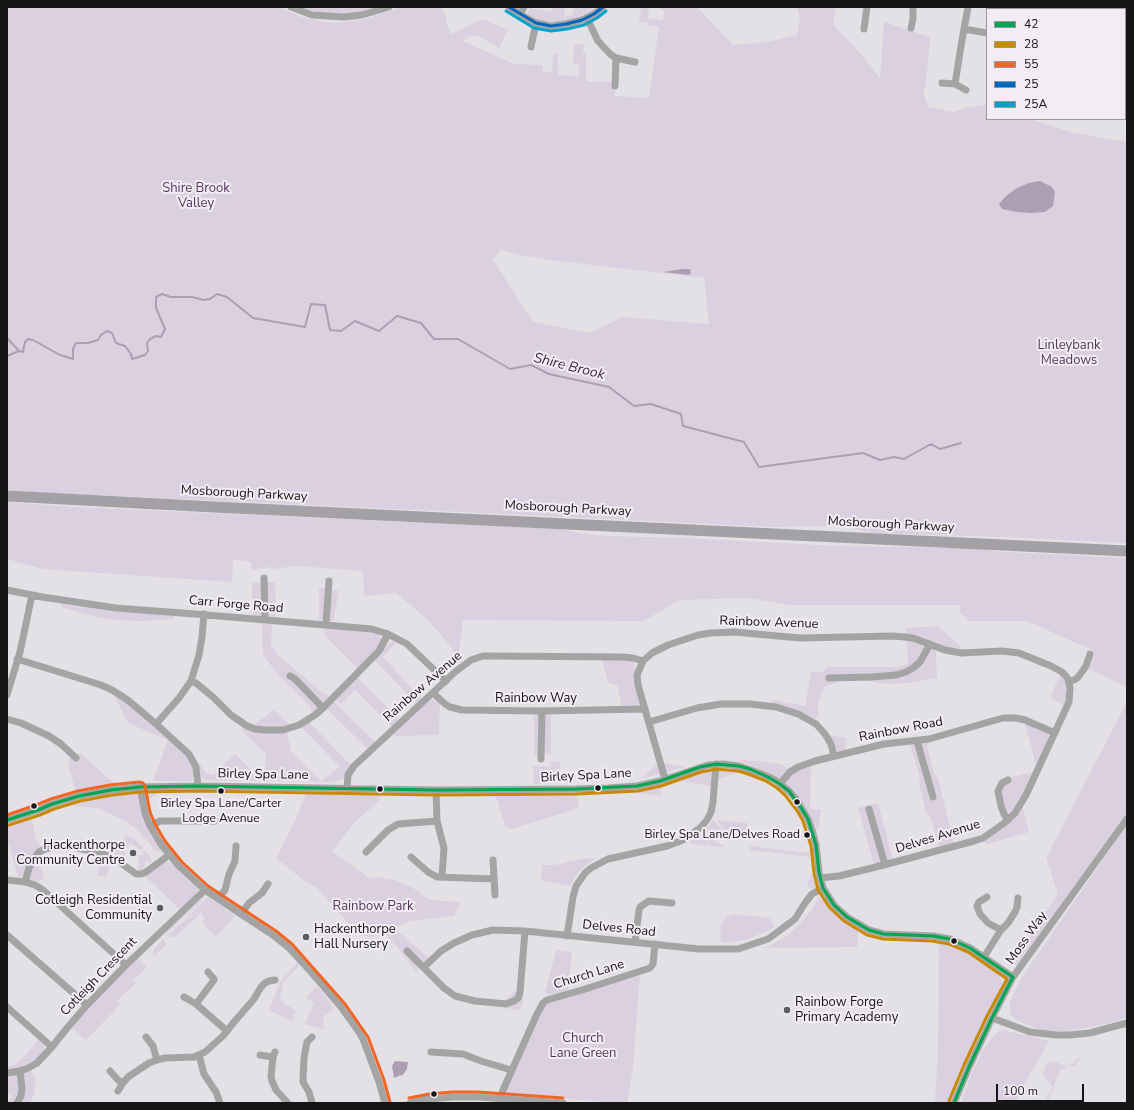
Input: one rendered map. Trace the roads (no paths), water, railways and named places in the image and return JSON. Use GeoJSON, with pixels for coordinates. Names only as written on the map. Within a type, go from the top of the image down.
{"type":"FeatureCollection","features":[{"type":"Feature","properties":{"kind":"highway","name":"Mosborough Parkway"},"geometry":{"type":"LineString","coordinates":[[7,496],[1127,551]]}},
{"type":"Feature","properties":{"kind":"street"},"geometry":{"type":"LineString","coordinates":[[291,7],[312,15],[344,18],[362,15],[389,7]]}},
{"type":"Feature","properties":{"kind":"street"},"geometry":{"type":"LineString","coordinates":[[509,7],[536,23],[551,26],[566,24],[587,18],[603,7]]}},
{"type":"Feature","properties":{"kind":"street"},"geometry":{"type":"LineString","coordinates":[[520,14],[524,7]]}},
{"type":"Feature","properties":{"kind":"street"},"geometry":{"type":"LineString","coordinates":[[864,29],[867,7]]}},
{"type":"Feature","properties":{"kind":"street"},"geometry":{"type":"LineString","coordinates":[[911,28],[913,7]]}},
{"type":"Feature","properties":{"kind":"street"},"geometry":{"type":"LineString","coordinates":[[955,84],[968,7]]}},
{"type":"Feature","properties":{"kind":"street"},"geometry":{"type":"LineString","coordinates":[[587,18],[598,41],[610,54],[626,62],[635,62]]}},
{"type":"Feature","properties":{"kind":"street"},"geometry":{"type":"LineString","coordinates":[[531,47],[536,23]]}},
{"type":"Feature","properties":{"kind":"street"},"geometry":{"type":"LineString","coordinates":[[964,29],[986,33]]}},
{"type":"Feature","properties":{"kind":"street"},"geometry":{"type":"LineString","coordinates":[[615,86],[616,58]]}},
{"type":"Feature","properties":{"kind":"street"},"geometry":{"type":"LineString","coordinates":[[942,83],[955,84],[966,90]]}},
{"type":"Feature","properties":{"kind":"street"},"geometry":{"type":"LineString","coordinates":[[264,578],[265,620]]}},
{"type":"Feature","properties":{"kind":"street"},"geometry":{"type":"LineString","coordinates":[[326,624],[329,581]]}},
{"type":"Feature","properties":{"kind":"street","name":"Carr Forge Road"},"geometry":{"type":"LineString","coordinates":[[7,590],[116,608],[326,624],[372,629],[388,634],[407,644],[446,681]]}},
{"type":"Feature","properties":{"kind":"street"},"geometry":{"type":"LineString","coordinates":[[7,695],[26,627],[32,595]]}},
{"type":"Feature","properties":{"kind":"street"},"geometry":{"type":"LineString","coordinates":[[156,724],[191,681],[199,655],[204,614]]}},
{"type":"Feature","properties":{"kind":"street","name":"Rainbow Avenue"},"geometry":{"type":"LineString","coordinates":[[347,788],[348,775],[354,766],[462,666],[471,660],[483,656],[624,657],[633,658],[643,662],[652,653],[668,645],[698,635],[722,632],[745,632],[800,638],[892,636],[913,638],[945,650],[961,653],[1002,651],[1019,653],[1062,672],[1069,682]]}},
{"type":"Feature","properties":{"kind":"street"},"geometry":{"type":"LineString","coordinates":[[191,681],[196,683],[238,721],[247,726],[255,729],[274,731],[291,728],[307,720],[323,708],[379,651],[388,634]]}},
{"type":"Feature","properties":{"kind":"street"},"geometry":{"type":"LineString","coordinates":[[829,678],[878,677],[906,672],[920,662],[930,644]]}},
{"type":"Feature","properties":{"kind":"street"},"geometry":{"type":"LineString","coordinates":[[1055,733],[1069,702],[1069,682],[1079,676],[1086,666],[1090,654]]}},
{"type":"Feature","properties":{"kind":"street"},"geometry":{"type":"LineString","coordinates":[[17,659],[112,690],[129,701],[189,754],[196,767],[198,786]]}},
{"type":"Feature","properties":{"kind":"street"},"geometry":{"type":"LineString","coordinates":[[643,662],[638,671],[637,680],[665,779]]}},
{"type":"Feature","properties":{"kind":"street"},"geometry":{"type":"LineString","coordinates":[[290,676],[295,679],[323,708]]}},
{"type":"Feature","properties":{"kind":"street","name":"Rainbow Way"},"geometry":{"type":"LineString","coordinates":[[433,693],[444,704],[462,710],[542,711],[645,709]]}},
{"type":"Feature","properties":{"kind":"street"},"geometry":{"type":"LineString","coordinates":[[649,722],[697,708],[721,704],[750,704],[776,707],[798,714],[816,724],[825,734],[834,756]]}},
{"type":"Feature","properties":{"kind":"street"},"geometry":{"type":"LineString","coordinates":[[541,758],[542,711]]}},
{"type":"Feature","properties":{"kind":"street"},"geometry":{"type":"LineString","coordinates":[[7,718],[22,723],[49,736],[61,744],[76,758]]}},
{"type":"Feature","properties":{"kind":"street","name":"Rainbow Road"},"geometry":{"type":"LineString","coordinates":[[780,784],[790,772],[798,767],[834,756],[884,744],[929,739],[1010,718],[1025,720],[1055,733]]}},
{"type":"Feature","properties":{"kind":"street","name":"Delves Avenue"},"geometry":{"type":"LineString","coordinates":[[820,878],[839,876],[885,865],[983,838],[1008,820],[1015,813],[1026,795],[1055,733]]}},
{"type":"Feature","properties":{"kind":"street"},"geometry":{"type":"LineString","coordinates":[[918,741],[933,797]]}},
{"type":"Feature","properties":{"kind":"street"},"geometry":{"type":"LineString","coordinates":[[567,936],[576,886],[585,873],[600,863],[608,860],[678,842],[687,838],[704,823],[711,812],[716,764]]}},
{"type":"Feature","properties":{"kind":"street","name":"Birley Spa Lane"},"geometry":{"type":"LineString","coordinates":[[7,820],[79,796],[140,787],[198,786],[505,791],[608,788],[637,786],[716,764],[734,765],[750,769],[768,777],[789,791],[796,799],[808,819],[812,830],[816,845],[820,878],[834,905],[841,913],[869,930],[884,934],[942,937],[958,942],[970,948],[1013,977]]}},
{"type":"Feature","properties":{"kind":"street"},"geometry":{"type":"LineString","coordinates":[[1008,780],[1002,784],[998,791],[1001,806],[1008,820]]}},
{"type":"Feature","properties":{"kind":"street"},"geometry":{"type":"LineString","coordinates":[[140,787],[145,813],[150,826],[169,855],[205,890],[272,934],[290,948],[355,1026],[366,1048],[385,1103]]}},
{"type":"Feature","properties":{"kind":"street"},"geometry":{"type":"LineString","coordinates":[[436,790],[437,821],[444,848],[442,878]]}},
{"type":"Feature","properties":{"kind":"street"},"geometry":{"type":"LineString","coordinates":[[869,809],[885,865]]}},
{"type":"Feature","properties":{"kind":"street","name":"Moss Way"},"geometry":{"type":"LineString","coordinates":[[954,1103],[969,1067],[1013,977],[1127,818]]}},
{"type":"Feature","properties":{"kind":"street"},"geometry":{"type":"LineString","coordinates":[[150,826],[160,821],[215,821]]}},
{"type":"Feature","properties":{"kind":"street"},"geometry":{"type":"LineString","coordinates":[[366,852],[388,830],[398,824],[437,821]]}},
{"type":"Feature","properties":{"kind":"street"},"geometry":{"type":"LineString","coordinates":[[218,899],[224,890],[235,861],[236,846]]}},
{"type":"Feature","properties":{"kind":"street"},"geometry":{"type":"LineString","coordinates":[[25,882],[28,868],[39,852],[53,847],[74,847],[102,854],[118,861],[131,872],[136,874],[146,872],[169,855]]}},
{"type":"Feature","properties":{"kind":"street"},"geometry":{"type":"LineString","coordinates":[[411,857],[428,872],[437,877],[494,879]]}},
{"type":"Feature","properties":{"kind":"street"},"geometry":{"type":"LineString","coordinates":[[493,860],[494,895]]}},
{"type":"Feature","properties":{"kind":"street"},"geometry":{"type":"LineString","coordinates":[[7,880],[25,882],[35,885],[43,890],[126,965]]}},
{"type":"Feature","properties":{"kind":"street"},"geometry":{"type":"LineString","coordinates":[[241,914],[249,903],[262,893],[268,884]]}},
{"type":"Feature","properties":{"kind":"street","name":"Delves Road"},"geometry":{"type":"LineString","coordinates":[[424,967],[441,951],[454,942],[472,934],[493,930],[526,931],[683,948],[715,950],[738,949],[768,939],[779,932],[795,919],[812,894],[824,888]]}},
{"type":"Feature","properties":{"kind":"street","name":"Cotleigh Crescent"},"geometry":{"type":"LineString","coordinates":[[7,1073],[20,1071],[37,1063],[87,1005],[126,965],[205,890]]}},
{"type":"Feature","properties":{"kind":"street"},"geometry":{"type":"LineString","coordinates":[[987,897],[982,899],[977,906],[980,914],[988,923],[1001,930]]}},
{"type":"Feature","properties":{"kind":"street"},"geometry":{"type":"LineString","coordinates":[[984,957],[1001,930],[1016,912],[1018,898]]}},
{"type":"Feature","properties":{"kind":"street"},"geometry":{"type":"LineString","coordinates":[[635,942],[640,907],[649,901],[672,903]]}},
{"type":"Feature","properties":{"kind":"street"},"geometry":{"type":"LineString","coordinates":[[407,951],[444,988],[455,996],[475,1001],[511,1004],[518,998],[520,992],[526,931]]}},
{"type":"Feature","properties":{"kind":"street"},"geometry":{"type":"LineString","coordinates":[[7,934],[87,1005]]}},
{"type":"Feature","properties":{"kind":"street","name":"Church Lane"},"geometry":{"type":"LineString","coordinates":[[499,1099],[543,1003],[552,998],[650,968],[653,964],[655,944]]}},
{"type":"Feature","properties":{"kind":"street"},"geometry":{"type":"LineString","coordinates":[[196,1004],[214,980],[208,972]]}},
{"type":"Feature","properties":{"kind":"street"},"geometry":{"type":"LineString","coordinates":[[118,1091],[123,1083],[135,1072],[149,1063],[174,1057],[194,1057],[199,1055],[218,1041],[250,1004],[265,983],[275,980]]}},
{"type":"Feature","properties":{"kind":"street"},"geometry":{"type":"LineString","coordinates":[[184,997],[196,1004],[227,1031]]}},
{"type":"Feature","properties":{"kind":"street"},"geometry":{"type":"LineString","coordinates":[[7,1007],[52,1047]]}},
{"type":"Feature","properties":{"kind":"street"},"geometry":{"type":"LineString","coordinates":[[992,1018],[1030,1032],[1056,1035],[1090,1033],[1127,1023]]}},
{"type":"Feature","properties":{"kind":"street"},"geometry":{"type":"LineString","coordinates":[[146,1037],[153,1046],[157,1060]]}},
{"type":"Feature","properties":{"kind":"street"},"geometry":{"type":"LineString","coordinates":[[312,1037],[307,1042],[304,1058],[303,1079],[312,1103]]}},
{"type":"Feature","properties":{"kind":"street"},"geometry":{"type":"LineString","coordinates":[[431,1052],[463,1054],[511,1070]]}},
{"type":"Feature","properties":{"kind":"street"},"geometry":{"type":"LineString","coordinates":[[199,1055],[204,1074],[216,1092],[220,1103]]}},
{"type":"Feature","properties":{"kind":"street"},"geometry":{"type":"LineString","coordinates":[[260,1055],[274,1055],[271,1076],[272,1081],[276,1090],[288,1103]]}},
{"type":"Feature","properties":{"kind":"street"},"geometry":{"type":"LineString","coordinates":[[17,1103],[21,1096],[22,1089],[20,1071]]}},
{"type":"Feature","properties":{"kind":"street"},"geometry":{"type":"LineString","coordinates":[[110,1071],[123,1083]]}},
{"type":"Feature","properties":{"kind":"street"},"geometry":{"type":"LineString","coordinates":[[410,1103],[429,1099],[452,1097],[563,1103]]}},
{"type":"Feature","properties":{"kind":"waterway","name":"Shire Brook"},"geometry":{"type":"LineString","coordinates":[[7,338],[19,351],[23,352],[25,342],[28,339],[33,340],[60,355],[73,359],[73,349],[76,343],[88,343],[98,340],[101,335],[107,331],[112,333],[116,343],[125,346],[131,354],[132,359],[145,355],[148,351],[147,343],[150,339],[156,336],[161,337],[165,329],[156,308],[156,297],[162,294],[171,297],[192,297],[204,300],[210,299],[217,294],[227,297],[253,318],[305,327],[311,304],[325,305],[330,330],[341,331],[355,321],[379,331],[397,316],[421,323],[434,339],[458,339],[510,369],[531,365],[549,374],[609,387],[634,406],[651,404],[681,414],[683,426],[744,442],[759,467],[863,453],[880,460],[894,457],[904,459],[931,444],[940,449],[961,443]]}},
{"type":"Feature","properties":{"kind":"waterway"},"geometry":{"type":"LineString","coordinates":[[7,356],[19,351]]}},
{"type":"Feature","properties":{"kind":"place","name":"Birley Spa Lane/Carter Lodge Avenue"},"geometry":{"type":"Point","coordinates":[221,791]}},
{"type":"Feature","properties":{"kind":"place","name":"Birley Spa Lane/Delves Road"},"geometry":{"type":"Point","coordinates":[807,835]}},
{"type":"Feature","properties":{"kind":"place","name":"Hackenthorpe Community Centre"},"geometry":{"type":"Point","coordinates":[133,853]}},
{"type":"Feature","properties":{"kind":"place","name":"Cotleigh Residential Community"},"geometry":{"type":"Point","coordinates":[160,908]}},
{"type":"Feature","properties":{"kind":"place","name":"Hackenthorpe Hall Nursery"},"geometry":{"type":"Point","coordinates":[306,937]}},
{"type":"Feature","properties":{"kind":"place","name":"Rainbow Forge Primary Academy"},"geometry":{"type":"Point","coordinates":[787,1010]}},
{"type":"Feature","properties":{"kind":"park label","name":"Shire Brook Valley"},"geometry":{"type":"Point","coordinates":[196,196]}},
{"type":"Feature","properties":{"kind":"park label","name":"Linleybank Meadows"},"geometry":{"type":"Point","coordinates":[1069,354]}},
{"type":"Feature","properties":{"kind":"park label","name":"Rainbow Park"},"geometry":{"type":"Point","coordinates":[373,907]}},
{"type":"Feature","properties":{"kind":"park label","name":"Church Lane Green"},"geometry":{"type":"Point","coordinates":[583,1046]}}]}
